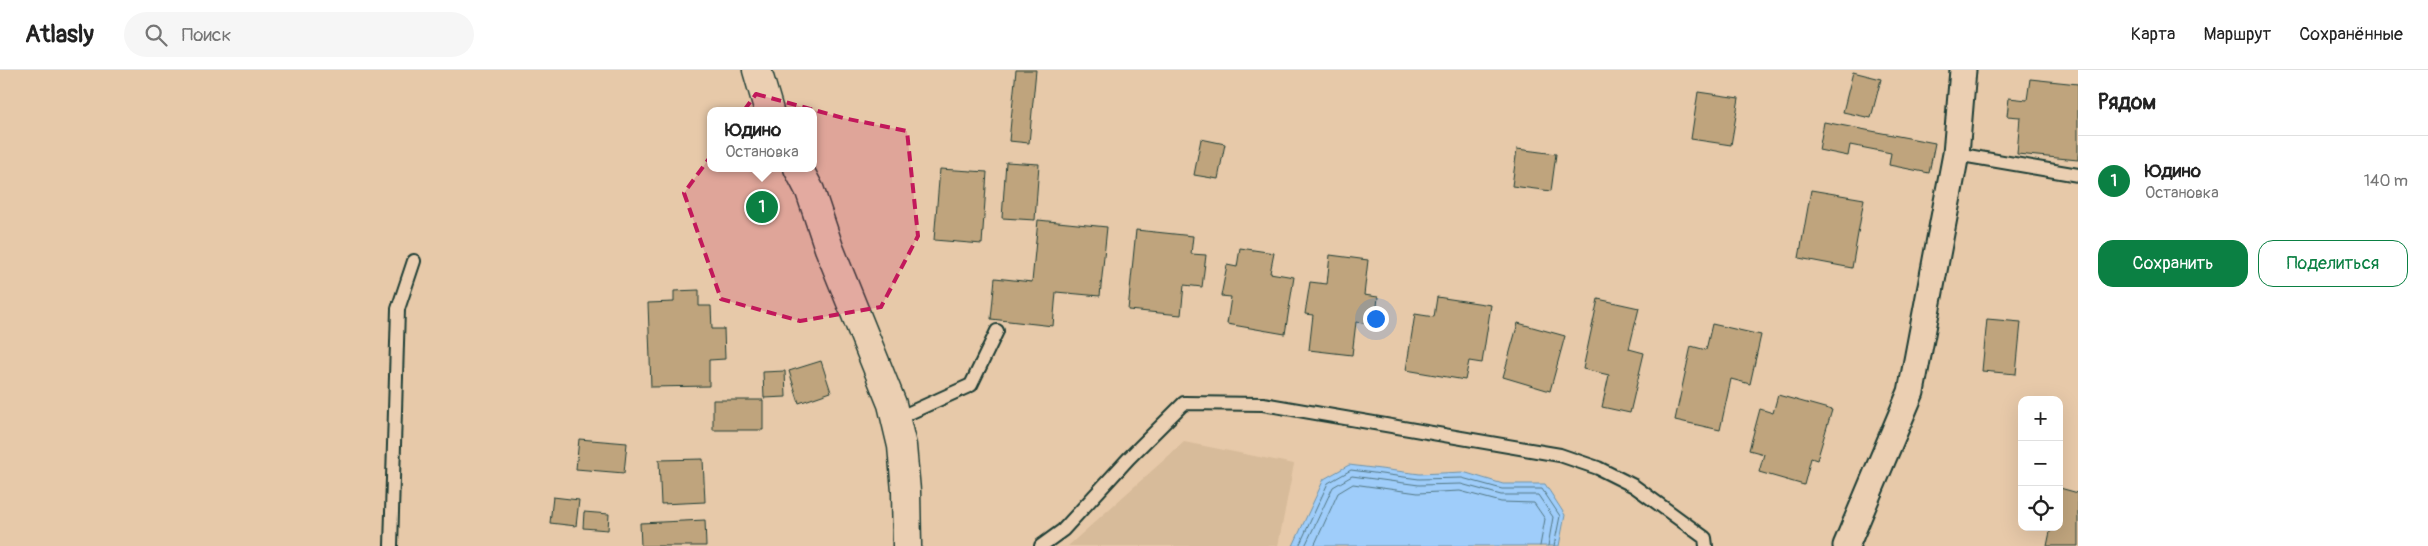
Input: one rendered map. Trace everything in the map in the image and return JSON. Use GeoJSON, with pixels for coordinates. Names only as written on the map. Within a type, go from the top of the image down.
{"type":"FeatureCollection","features":[{"type":"Feature","properties":{"kind":"street"},"geometry":{"type":"LineString","coordinates":[[757,70],[767,107]]}},
{"type":"Feature","properties":{"kind":"street"},"geometry":{"type":"LineString","coordinates":[[1846,546],[1911,392],[1956,154],[1963,70]]}},
{"type":"Feature","properties":{"kind":"street"},"geometry":{"type":"LineString","coordinates":[[800,172],[810,192],[829,248],[892,404],[903,455],[907,546]]}},
{"type":"Feature","properties":{"kind":"lane"},"geometry":{"type":"LineString","coordinates":[[1956,154],[2078,175]]}},
{"type":"Feature","properties":{"kind":"lane"},"geometry":{"type":"LineString","coordinates":[[391,546],[398,309],[414,261]]}},
{"type":"Feature","properties":{"kind":"lane"},"geometry":{"type":"LineString","coordinates":[[896,419],[971,385],[997,331]]}},
{"type":"Feature","properties":{"kind":"lane"},"geometry":{"type":"LineString","coordinates":[[1041,546],[1063,530],[1129,458],[1184,403],[1263,404],[1560,455],[1598,468],[1634,486],[1705,538],[1706,546]]}},
{"type":"Feature","properties":{"kind":"highlighted area"},"geometry":{"type":"Polygon","coordinates":[[[756,94],[843,118],[907,131],[918,236],[881,307],[800,321],[721,299],[684,193],[756,94]]]}},
{"type":"Feature","properties":{"kind":"shaded area"},"geometry":{"type":"Polygon","coordinates":[[[1184,442],[1294,464],[1278,546],[1068,546],[1184,442]]]}},
{"type":"Feature","properties":{"kind":"water"},"geometry":{"type":"Polygon","coordinates":[[[1349,465],[1420,474],[1463,472],[1503,484],[1545,484],[1565,515],[1559,546],[1293,546],[1324,479],[1349,465]]]}},
{"type":"Feature","properties":{"kind":"building"},"geometry":{"type":"Polygon","coordinates":[[[1016,70],[1036,70],[1029,143],[1009,141],[1016,70]]]}},
{"type":"Feature","properties":{"kind":"building"},"geometry":{"type":"Polygon","coordinates":[[[1853,72],[1881,79],[1871,118],[1843,112],[1853,72]]]}},
{"type":"Feature","properties":{"kind":"building"},"geometry":{"type":"Polygon","coordinates":[[[2030,79],[2078,84],[2078,160],[2017,154],[2020,117],[2007,116],[2009,98],[2027,100],[2030,79]]]}},
{"type":"Feature","properties":{"kind":"building"},"geometry":{"type":"Polygon","coordinates":[[[1698,92],[1739,98],[1731,145],[1691,139],[1698,92]]]}},
{"type":"Feature","properties":{"kind":"building"},"geometry":{"type":"Polygon","coordinates":[[[1824,122],[1935,143],[1929,173],[1889,165],[1891,153],[1850,145],[1848,156],[1819,150],[1824,122]]]}},
{"type":"Feature","properties":{"kind":"building"},"geometry":{"type":"Polygon","coordinates":[[[1201,139],[1225,144],[1218,179],[1194,175],[1201,139]]]}},
{"type":"Feature","properties":{"kind":"building"},"geometry":{"type":"Polygon","coordinates":[[[1517,149],[1556,154],[1551,191],[1512,186],[1517,149]]]}},
{"type":"Feature","properties":{"kind":"building"},"geometry":{"type":"Polygon","coordinates":[[[1006,162],[1039,164],[1035,220],[1002,218],[1006,162]]]}},
{"type":"Feature","properties":{"kind":"building"},"geometry":{"type":"Polygon","coordinates":[[[940,169],[987,172],[982,244],[934,240],[940,169]]]}},
{"type":"Feature","properties":{"kind":"building"},"geometry":{"type":"Polygon","coordinates":[[[1811,190],[1864,199],[1852,268],[1799,258],[1811,190]]]}},
{"type":"Feature","properties":{"kind":"building"},"geometry":{"type":"Polygon","coordinates":[[[1038,220],[1107,227],[1100,296],[1056,292],[1053,326],[991,319],[995,278],[1032,282],[1038,220]]]}},
{"type":"Feature","properties":{"kind":"building"},"geometry":{"type":"Polygon","coordinates":[[[1136,230],[1193,236],[1191,254],[1206,255],[1202,287],[1184,285],[1181,315],[1128,310],[1136,230]]]}},
{"type":"Feature","properties":{"kind":"building"},"geometry":{"type":"Polygon","coordinates":[[[1240,248],[1274,253],[1270,273],[1294,277],[1285,334],[1227,324],[1231,297],[1221,296],[1227,265],[1237,267],[1240,248]]]}},
{"type":"Feature","properties":{"kind":"building"},"geometry":{"type":"Polygon","coordinates":[[[1330,255],[1368,260],[1364,295],[1378,297],[1375,325],[1356,322],[1352,355],[1309,350],[1313,315],[1305,314],[1310,282],[1327,284],[1330,255]]]}},
{"type":"Feature","properties":{"kind":"building"},"geometry":{"type":"Polygon","coordinates":[[[699,290],[699,306],[711,306],[712,329],[724,329],[725,359],[709,360],[709,386],[651,387],[648,303],[674,302],[674,291],[699,290]]]}},
{"type":"Feature","properties":{"kind":"building"},"geometry":{"type":"Polygon","coordinates":[[[1437,297],[1491,305],[1482,363],[1469,361],[1465,380],[1406,370],[1415,314],[1434,317],[1437,297]]]}},
{"type":"Feature","properties":{"kind":"building"},"geometry":{"type":"Polygon","coordinates":[[[1598,299],[1639,308],[1629,349],[1644,353],[1630,413],[1602,407],[1609,375],[1583,369],[1598,299]]]}},
{"type":"Feature","properties":{"kind":"building"},"geometry":{"type":"Polygon","coordinates":[[[1987,319],[2021,322],[2016,374],[1982,371],[1987,319]]]}},
{"type":"Feature","properties":{"kind":"building"},"geometry":{"type":"Polygon","coordinates":[[[1518,323],[1565,336],[1550,391],[1503,377],[1518,323]]]}},
{"type":"Feature","properties":{"kind":"building"},"geometry":{"type":"Polygon","coordinates":[[[1712,324],[1761,335],[1750,384],[1731,379],[1720,430],[1675,420],[1691,346],[1706,350],[1712,324]]]}},
{"type":"Feature","properties":{"kind":"building"},"geometry":{"type":"Polygon","coordinates":[[[821,361],[831,392],[799,403],[789,371],[821,361]]]}},
{"type":"Feature","properties":{"kind":"building"},"geometry":{"type":"Polygon","coordinates":[[[785,371],[786,397],[764,398],[763,372],[785,371]]]}},
{"type":"Feature","properties":{"kind":"building"},"geometry":{"type":"Polygon","coordinates":[[[1778,395],[1832,410],[1817,460],[1811,458],[1804,485],[1759,472],[1764,454],[1749,450],[1760,409],[1773,413],[1778,395]]]}},
{"type":"Feature","properties":{"kind":"building"},"geometry":{"type":"Polygon","coordinates":[[[713,400],[763,400],[763,430],[713,430],[713,400]]]}},
{"type":"Feature","properties":{"kind":"building"},"geometry":{"type":"Polygon","coordinates":[[[579,439],[627,443],[624,473],[576,469],[579,439]]]}},
{"type":"Feature","properties":{"kind":"building"},"geometry":{"type":"Polygon","coordinates":[[[703,459],[705,502],[661,504],[659,460],[703,459]]]}},
{"type":"Feature","properties":{"kind":"building"},"geometry":{"type":"Polygon","coordinates":[[[2063,489],[2078,493],[2078,546],[2047,546],[2050,531],[2063,531],[2063,489]]]}},
{"type":"Feature","properties":{"kind":"building"},"geometry":{"type":"Polygon","coordinates":[[[553,497],[579,500],[576,526],[550,523],[553,497]]]}},
{"type":"Feature","properties":{"kind":"building"},"geometry":{"type":"Polygon","coordinates":[[[584,512],[609,514],[608,530],[583,528],[584,512]]]}},
{"type":"Feature","properties":{"kind":"building"},"geometry":{"type":"Polygon","coordinates":[[[705,520],[706,546],[641,546],[640,523],[705,520]]]}},
{"type":"Feature","properties":{"kind":"place","name":"Юдино"},"geometry":{"type":"Point","coordinates":[762,207]}}]}
